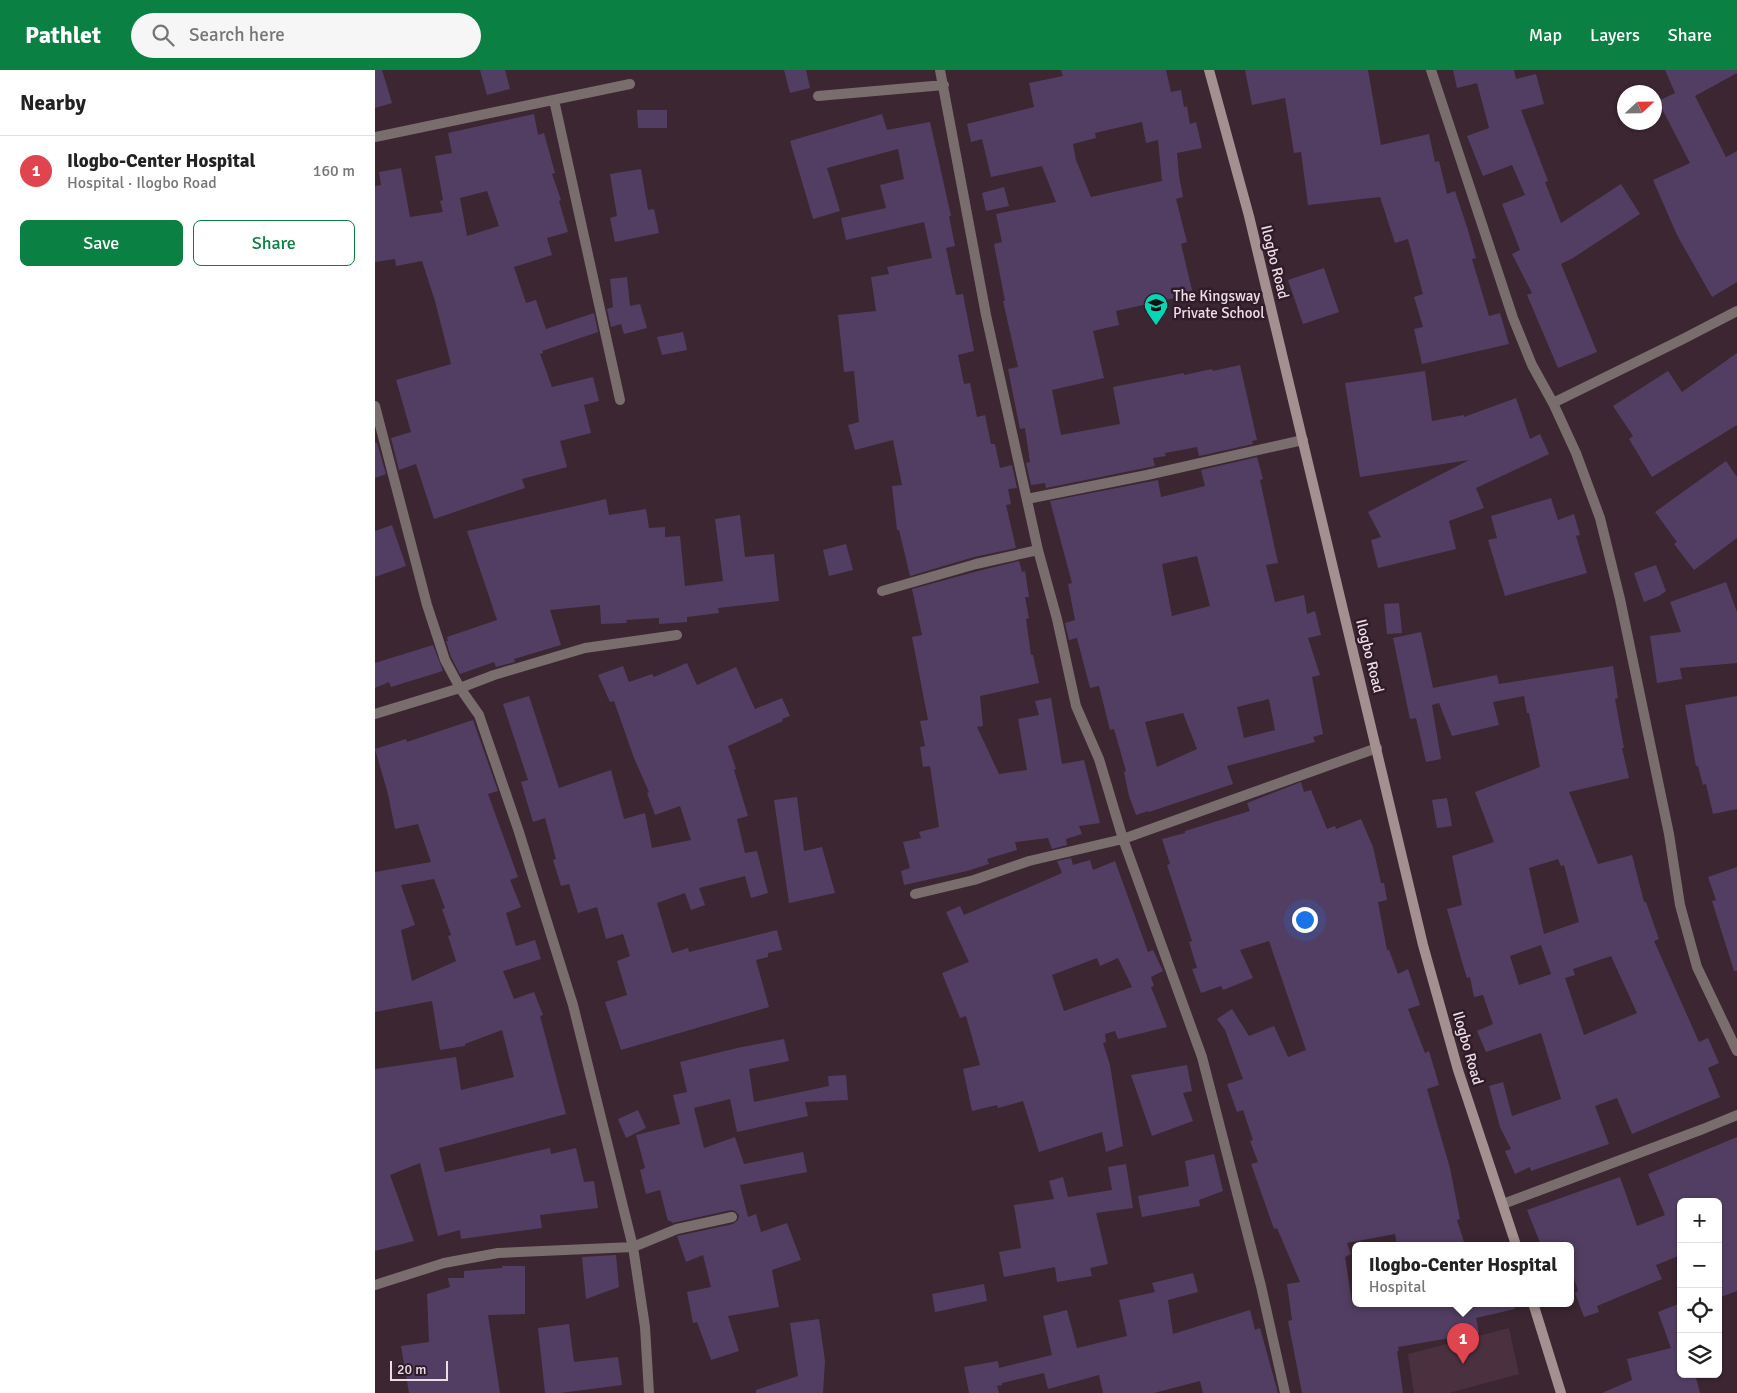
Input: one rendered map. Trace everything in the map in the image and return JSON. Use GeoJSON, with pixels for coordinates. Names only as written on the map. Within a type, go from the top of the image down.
{"type":"FeatureCollection","features":[{"type":"Feature","properties":{"kind":"main road","name":"Ilogbo Road"},"geometry":{"type":"LineString","coordinates":[[1209,70],[1246,207],[1303,440],[1423,945],[1459,1070],[1514,1242]]}},
{"type":"Feature","properties":{"kind":"main road"},"geometry":{"type":"LineString","coordinates":[[1534,1307],[1561,1393]]}},
{"type":"Feature","properties":{"kind":"street"},"geometry":{"type":"LineString","coordinates":[[940,70],[986,315],[1038,550],[1057,619],[1075,706],[1099,759],[1123,839],[1202,1057],[1261,1286],[1285,1393]]}},
{"type":"Feature","properties":{"kind":"street"},"geometry":{"type":"LineString","coordinates":[[1431,70],[1513,318],[1532,365],[1553,403],[1576,453],[1600,518],[1620,599],[1669,834],[1681,905],[1697,967],[1737,1051]]}},
{"type":"Feature","properties":{"kind":"street"},"geometry":{"type":"LineString","coordinates":[[375,137],[630,84]]}},
{"type":"Feature","properties":{"kind":"street"},"geometry":{"type":"LineString","coordinates":[[818,96],[944,85]]}},
{"type":"Feature","properties":{"kind":"street"},"geometry":{"type":"LineString","coordinates":[[553,100],[620,400]]}},
{"type":"Feature","properties":{"kind":"street"},"geometry":{"type":"LineString","coordinates":[[1553,403],[1737,311]]}},
{"type":"Feature","properties":{"kind":"street"},"geometry":{"type":"LineString","coordinates":[[375,406],[427,605],[445,660],[460,688],[479,715],[518,829],[573,1005],[633,1247],[645,1327],[649,1393]]}},
{"type":"Feature","properties":{"kind":"street"},"geometry":{"type":"LineString","coordinates":[[1027,499],[1147,475],[1303,440]]}},
{"type":"Feature","properties":{"kind":"street"},"geometry":{"type":"LineString","coordinates":[[882,591],[976,564],[1038,550]]}},
{"type":"Feature","properties":{"kind":"street"},"geometry":{"type":"LineString","coordinates":[[375,714],[460,688],[494,675],[585,648],[677,635]]}},
{"type":"Feature","properties":{"kind":"street"},"geometry":{"type":"LineString","coordinates":[[915,894],[973,880],[1029,861],[1123,839],[1377,748]]}},
{"type":"Feature","properties":{"kind":"street"},"geometry":{"type":"LineString","coordinates":[[1503,1204],[1703,1130],[1737,1114]]}},
{"type":"Feature","properties":{"kind":"street"},"geometry":{"type":"LineString","coordinates":[[375,1285],[444,1263],[498,1253],[633,1247],[677,1229],[732,1217]]}},
{"type":"Feature","properties":{"kind":"shaded area"},"geometry":{"type":"Polygon","coordinates":[[[1509,1328],[1519,1374],[1449,1393],[1414,1393],[1408,1354],[1509,1328]]]}},
{"type":"Feature","properties":{"kind":"building"},"geometry":{"type":"Polygon","coordinates":[[[375,70],[382,70],[392,103],[375,108],[375,70]]]}},
{"type":"Feature","properties":{"kind":"building"},"geometry":{"type":"Polygon","coordinates":[[[480,70],[505,70],[510,89],[487,95],[480,70]]]}},
{"type":"Feature","properties":{"kind":"building"},"geometry":{"type":"Polygon","coordinates":[[[784,70],[806,70],[810,88],[790,93],[784,70]]]}},
{"type":"Feature","properties":{"kind":"building"},"geometry":{"type":"Polygon","coordinates":[[[1061,70],[1166,70],[1171,92],[1181,90],[1184,107],[1187,106],[1190,124],[1196,122],[1202,148],[1177,153],[1183,197],[1176,199],[1187,242],[1181,244],[1193,294],[1116,311],[1119,325],[1093,331],[1104,378],[1052,390],[1061,435],[1120,424],[1113,387],[1184,373],[1184,375],[1212,369],[1213,371],[1240,365],[1257,440],[1252,441],[1253,444],[1199,456],[1197,447],[1165,453],[1166,456],[1153,458],[1155,466],[1046,488],[1045,483],[1031,485],[1026,463],[1030,462],[1025,428],[1020,429],[1008,369],[1018,367],[1003,301],[1005,301],[994,244],[1002,242],[996,214],[1056,202],[1042,166],[991,177],[982,139],[971,142],[967,124],[1034,107],[1029,83],[1063,76],[1061,70]],[[1142,122],[1095,133],[1096,138],[1073,144],[1076,160],[1091,197],[1162,181],[1158,140],[1146,143],[1142,122]]]}},
{"type":"Feature","properties":{"kind":"building"},"geometry":{"type":"Polygon","coordinates":[[[1245,70],[1368,70],[1381,145],[1429,134],[1435,162],[1439,161],[1447,194],[1455,191],[1467,227],[1476,258],[1472,259],[1489,316],[1500,313],[1509,344],[1422,364],[1414,329],[1423,327],[1414,297],[1423,294],[1408,239],[1395,243],[1380,197],[1308,205],[1301,152],[1294,153],[1285,98],[1252,105],[1245,70]]]}},
{"type":"Feature","properties":{"kind":"building"},"geometry":{"type":"Polygon","coordinates":[[[1453,70],[1514,70],[1516,79],[1536,74],[1544,104],[1521,110],[1548,181],[1545,182],[1561,223],[1621,184],[1640,214],[1561,264],[1597,352],[1558,368],[1527,295],[1532,293],[1512,254],[1520,250],[1502,204],[1525,195],[1512,165],[1483,176],[1467,136],[1489,128],[1477,83],[1457,88],[1453,70]]]}},
{"type":"Feature","properties":{"kind":"building"},"geometry":{"type":"Polygon","coordinates":[[[1665,70],[1737,70],[1737,73],[1695,96],[1726,157],[1737,151],[1737,282],[1712,297],[1677,235],[1653,180],[1690,163],[1662,109],[1662,99],[1675,93],[1665,70]]]}},
{"type":"Feature","properties":{"kind":"building"},"geometry":{"type":"Polygon","coordinates":[[[637,110],[667,110],[667,128],[638,128],[637,110]]]}},
{"type":"Feature","properties":{"kind":"building"},"geometry":{"type":"Polygon","coordinates":[[[534,114],[538,135],[544,133],[555,173],[552,174],[561,200],[559,201],[568,232],[547,238],[552,255],[514,267],[526,303],[536,300],[546,329],[594,313],[598,332],[542,351],[543,353],[540,354],[552,387],[593,377],[599,401],[584,405],[591,433],[560,441],[567,467],[522,479],[525,488],[434,519],[416,464],[399,470],[391,438],[411,432],[396,380],[451,364],[435,301],[422,261],[396,266],[395,259],[375,262],[375,186],[381,185],[379,172],[401,168],[410,217],[443,212],[440,201],[443,200],[435,156],[452,153],[448,133],[534,114]],[[487,191],[460,198],[467,236],[499,226],[487,191]]]}},
{"type":"Feature","properties":{"kind":"building"},"geometry":{"type":"Polygon","coordinates":[[[882,114],[887,130],[930,122],[951,216],[949,216],[955,246],[946,248],[956,295],[963,294],[974,351],[958,355],[964,384],[970,383],[977,417],[985,415],[991,444],[995,444],[1000,468],[1012,465],[1017,488],[1008,489],[1011,504],[1006,505],[1016,548],[974,557],[910,576],[899,530],[897,530],[892,486],[902,485],[893,440],[855,450],[848,425],[859,422],[854,371],[844,372],[838,315],[876,311],[871,277],[889,274],[887,267],[932,258],[924,222],[846,240],[841,218],[886,208],[880,185],[904,179],[898,149],[827,168],[840,211],[813,219],[790,141],[882,114]]]}},
{"type":"Feature","properties":{"kind":"building"},"geometry":{"type":"Polygon","coordinates":[[[641,169],[648,210],[654,209],[659,233],[615,242],[610,218],[617,216],[610,174],[641,169]]]}},
{"type":"Feature","properties":{"kind":"building"},"geometry":{"type":"Polygon","coordinates":[[[1004,187],[1009,206],[986,211],[982,193],[1004,187]]]}},
{"type":"Feature","properties":{"kind":"building"},"geometry":{"type":"Polygon","coordinates":[[[1324,268],[1339,312],[1303,324],[1288,280],[1324,268]]]}},
{"type":"Feature","properties":{"kind":"building"},"geometry":{"type":"Polygon","coordinates":[[[627,277],[630,306],[640,304],[647,328],[624,334],[621,324],[611,327],[607,309],[613,307],[610,279],[627,277]]]}},
{"type":"Feature","properties":{"kind":"building"},"geometry":{"type":"Polygon","coordinates":[[[683,332],[687,350],[662,355],[657,337],[683,332]]]}},
{"type":"Feature","properties":{"kind":"building"},"geometry":{"type":"Polygon","coordinates":[[[1737,353],[1737,425],[1652,477],[1629,439],[1633,436],[1613,406],[1668,371],[1682,392],[1737,353]]]}},
{"type":"Feature","properties":{"kind":"building"},"geometry":{"type":"Polygon","coordinates":[[[1425,371],[1432,421],[1464,415],[1464,417],[1516,398],[1530,439],[1540,434],[1549,454],[1476,488],[1484,508],[1449,521],[1456,549],[1378,568],[1371,540],[1381,537],[1368,512],[1469,460],[1360,477],[1345,383],[1425,371]]]}},
{"type":"Feature","properties":{"kind":"building"},"geometry":{"type":"Polygon","coordinates":[[[375,443],[377,443],[386,474],[375,478],[375,443]]]}},
{"type":"Feature","properties":{"kind":"building"},"geometry":{"type":"Polygon","coordinates":[[[1257,457],[1263,479],[1260,480],[1278,563],[1266,565],[1275,602],[1304,595],[1307,614],[1315,611],[1321,635],[1308,638],[1320,675],[1312,677],[1323,734],[1313,737],[1315,742],[1227,766],[1233,784],[1136,815],[1129,796],[1124,772],[1126,771],[1114,729],[1110,730],[1099,686],[1090,688],[1077,638],[1069,640],[1065,623],[1075,620],[1068,584],[1072,583],[1050,501],[1158,480],[1161,497],[1205,486],[1201,470],[1257,457]],[[1197,556],[1162,564],[1172,616],[1210,606],[1197,556]],[[1269,699],[1237,707],[1244,738],[1275,730],[1269,699]],[[1183,713],[1145,722],[1157,767],[1197,749],[1183,713]]]}},
{"type":"Feature","properties":{"kind":"building"},"geometry":{"type":"Polygon","coordinates":[[[1726,461],[1737,477],[1737,538],[1694,570],[1674,544],[1677,542],[1655,512],[1726,461]]]}},
{"type":"Feature","properties":{"kind":"building"},"geometry":{"type":"Polygon","coordinates":[[[1551,498],[1558,520],[1574,514],[1580,535],[1576,536],[1587,573],[1505,596],[1488,540],[1497,538],[1491,516],[1551,498]]]}},
{"type":"Feature","properties":{"kind":"building"},"geometry":{"type":"Polygon","coordinates":[[[606,499],[609,515],[646,509],[649,528],[665,527],[665,537],[680,536],[685,586],[723,581],[715,519],[740,515],[745,557],[774,554],[779,601],[718,608],[719,613],[687,617],[687,622],[659,624],[659,618],[626,620],[627,623],[601,624],[600,605],[550,610],[561,645],[514,659],[515,662],[496,667],[494,662],[460,674],[451,657],[446,641],[448,641],[447,637],[497,620],[467,531],[606,499]]]}},
{"type":"Feature","properties":{"kind":"building"},"geometry":{"type":"Polygon","coordinates":[[[392,525],[406,566],[375,577],[375,531],[392,525]]]}},
{"type":"Feature","properties":{"kind":"building"},"geometry":{"type":"Polygon","coordinates":[[[846,544],[853,570],[829,576],[823,550],[846,544]]]}},
{"type":"Feature","properties":{"kind":"building"},"geometry":{"type":"Polygon","coordinates":[[[1019,561],[1022,572],[1025,571],[1029,597],[1025,597],[1029,618],[1026,619],[1031,655],[1033,655],[1039,683],[980,696],[983,726],[977,727],[999,774],[1027,770],[1018,719],[1039,715],[1035,701],[1051,698],[1062,764],[1084,760],[1100,823],[1079,826],[1082,834],[1066,839],[1067,845],[1052,849],[1048,838],[1015,842],[1017,850],[987,859],[989,864],[967,871],[904,885],[901,871],[910,868],[903,842],[921,838],[919,832],[939,827],[930,766],[923,767],[920,747],[925,746],[920,721],[928,720],[912,637],[922,635],[912,589],[1019,561]]]}},
{"type":"Feature","properties":{"kind":"building"},"geometry":{"type":"Polygon","coordinates":[[[1656,565],[1666,591],[1644,602],[1634,573],[1656,565]]]}},
{"type":"Feature","properties":{"kind":"building"},"geometry":{"type":"Polygon","coordinates":[[[1726,582],[1737,612],[1737,663],[1680,668],[1682,679],[1657,683],[1650,636],[1681,632],[1670,602],[1726,582]]]}},
{"type":"Feature","properties":{"kind":"building"},"geometry":{"type":"Polygon","coordinates":[[[1399,603],[1402,633],[1387,634],[1384,604],[1399,603]]]}},
{"type":"Feature","properties":{"kind":"building"},"geometry":{"type":"Polygon","coordinates":[[[1421,632],[1433,688],[1497,675],[1499,684],[1613,666],[1618,698],[1615,699],[1624,748],[1622,748],[1629,778],[1569,792],[1598,864],[1632,855],[1644,902],[1646,902],[1659,939],[1654,941],[1699,1042],[1708,1038],[1719,1063],[1708,1068],[1720,1097],[1632,1134],[1617,1098],[1595,1106],[1609,1144],[1531,1171],[1530,1167],[1515,1174],[1505,1151],[1511,1149],[1500,1127],[1489,1086],[1503,1082],[1512,1116],[1561,1099],[1541,1033],[1486,1052],[1477,1031],[1493,1024],[1483,995],[1474,997],[1470,977],[1467,978],[1447,909],[1462,905],[1452,856],[1494,842],[1475,792],[1540,767],[1529,713],[1527,713],[1524,696],[1493,702],[1499,725],[1452,736],[1439,703],[1432,705],[1441,759],[1426,762],[1416,718],[1410,719],[1393,638],[1421,632]],[[1558,859],[1529,868],[1544,934],[1579,922],[1564,865],[1561,866],[1558,859]],[[1541,945],[1510,956],[1519,985],[1551,974],[1541,945]],[[1611,956],[1573,969],[1575,975],[1565,978],[1584,1035],[1637,1013],[1611,956]]]}},
{"type":"Feature","properties":{"kind":"building"},"geometry":{"type":"Polygon","coordinates":[[[433,645],[443,671],[391,687],[389,682],[375,688],[375,663],[433,645]]]}},
{"type":"Feature","properties":{"kind":"building"},"geometry":{"type":"Polygon","coordinates":[[[687,663],[697,685],[736,667],[755,709],[782,698],[790,716],[728,746],[748,816],[737,819],[745,853],[757,851],[768,893],[751,898],[745,876],[699,888],[705,905],[691,910],[685,893],[657,903],[672,953],[688,948],[689,952],[777,930],[782,950],[768,953],[768,957],[756,960],[769,1007],[621,1050],[605,1002],[627,995],[617,961],[630,956],[623,934],[606,939],[597,907],[578,913],[569,884],[561,886],[553,860],[556,859],[545,818],[533,822],[521,782],[528,780],[503,704],[529,696],[559,788],[611,770],[624,819],[645,813],[652,848],[691,840],[680,806],[655,815],[647,793],[649,792],[634,758],[614,701],[610,702],[598,675],[623,666],[629,682],[652,674],[654,677],[687,663]]]}},
{"type":"Feature","properties":{"kind":"building"},"geometry":{"type":"Polygon","coordinates":[[[1737,696],[1737,809],[1713,814],[1706,784],[1703,785],[1698,766],[1696,766],[1685,705],[1737,696]]]}},
{"type":"Feature","properties":{"kind":"building"},"geometry":{"type":"Polygon","coordinates":[[[473,720],[498,791],[488,794],[518,877],[510,880],[521,907],[506,913],[516,946],[535,940],[541,959],[503,971],[514,999],[534,992],[543,1015],[540,1016],[566,1114],[439,1148],[445,1172],[550,1148],[551,1154],[576,1148],[584,1182],[594,1181],[598,1208],[540,1215],[542,1228],[461,1239],[460,1230],[438,1236],[420,1163],[390,1175],[414,1241],[375,1251],[375,1069],[456,1057],[461,1090],[514,1077],[502,1030],[465,1044],[465,1046],[440,1050],[432,1001],[375,1012],[375,872],[431,862],[418,824],[395,829],[388,794],[375,749],[406,739],[407,742],[473,720]],[[434,879],[401,885],[415,925],[401,930],[412,981],[456,961],[448,936],[451,935],[442,909],[445,908],[434,879]]]}},
{"type":"Feature","properties":{"kind":"building"},"geometry":{"type":"Polygon","coordinates":[[[1301,782],[1304,792],[1311,790],[1327,829],[1335,826],[1336,829],[1361,819],[1373,847],[1381,883],[1384,883],[1387,900],[1378,902],[1387,950],[1389,950],[1398,974],[1408,969],[1420,1005],[1408,1009],[1425,1053],[1429,1051],[1439,1085],[1427,1089],[1450,1168],[1460,1219],[1457,1220],[1464,1242],[1396,1242],[1395,1234],[1347,1243],[1351,1254],[1345,1257],[1352,1307],[1515,1307],[1515,1309],[1476,1318],[1479,1333],[1398,1347],[1403,1393],[1302,1393],[1288,1321],[1292,1320],[1287,1284],[1300,1282],[1277,1228],[1274,1229],[1251,1164],[1258,1162],[1250,1141],[1253,1140],[1243,1110],[1237,1112],[1227,1084],[1243,1079],[1225,1030],[1217,1019],[1232,1009],[1249,1036],[1274,1026],[1288,1057],[1306,1050],[1269,941],[1240,950],[1253,978],[1223,990],[1221,986],[1201,993],[1192,969],[1197,968],[1189,942],[1192,941],[1167,865],[1170,864],[1162,839],[1250,811],[1247,803],[1301,782]]]}},
{"type":"Feature","properties":{"kind":"building"},"geometry":{"type":"Polygon","coordinates":[[[797,797],[804,851],[822,847],[835,893],[789,903],[774,800],[797,797]]]}},
{"type":"Feature","properties":{"kind":"building"},"geometry":{"type":"Polygon","coordinates":[[[1447,798],[1452,826],[1437,828],[1432,800],[1447,798]]]}},
{"type":"Feature","properties":{"kind":"building"},"geometry":{"type":"Polygon","coordinates":[[[1071,858],[1073,865],[1090,860],[1093,870],[1115,861],[1148,952],[1153,950],[1163,971],[1151,977],[1154,986],[1151,987],[1167,1027],[1118,1039],[1115,1031],[1105,1034],[1106,1042],[1103,1043],[1110,1065],[1123,1146],[1106,1152],[1102,1132],[1039,1152],[1023,1101],[998,1108],[997,1105],[972,1111],[963,1069],[980,1065],[966,1016],[960,1018],[942,973],[969,962],[946,912],[960,906],[964,915],[1062,873],[1057,861],[1071,858]],[[1097,958],[1052,975],[1064,1011],[1132,987],[1118,958],[1100,966],[1097,958]]]}},
{"type":"Feature","properties":{"kind":"building"},"geometry":{"type":"Polygon","coordinates":[[[1737,867],[1737,971],[1734,971],[1712,901],[1716,900],[1708,877],[1737,867]]]}},
{"type":"Feature","properties":{"kind":"building"},"geometry":{"type":"Polygon","coordinates":[[[784,1039],[789,1061],[749,1069],[754,1102],[829,1086],[828,1076],[846,1075],[848,1100],[805,1102],[808,1116],[737,1132],[730,1099],[694,1108],[704,1148],[735,1137],[744,1164],[803,1152],[807,1172],[740,1185],[748,1217],[756,1214],[761,1232],[787,1223],[801,1260],[772,1270],[779,1307],[728,1316],[739,1351],[711,1360],[697,1322],[693,1323],[687,1292],[711,1287],[703,1255],[686,1262],[677,1236],[733,1224],[738,1220],[739,1215],[731,1210],[672,1223],[668,1221],[660,1190],[646,1194],[640,1170],[645,1168],[636,1135],[680,1124],[673,1095],[687,1092],[680,1062],[784,1039]]]}},
{"type":"Feature","properties":{"kind":"building"},"geometry":{"type":"Polygon","coordinates":[[[1187,1065],[1192,1091],[1183,1093],[1193,1121],[1152,1136],[1131,1075],[1187,1065]]]}},
{"type":"Feature","properties":{"kind":"building"},"geometry":{"type":"Polygon","coordinates":[[[638,1110],[646,1128],[626,1138],[618,1119],[638,1110]]]}},
{"type":"Feature","properties":{"kind":"building"},"geometry":{"type":"Polygon","coordinates":[[[1737,1137],[1737,1291],[1722,1297],[1722,1198],[1677,1198],[1677,1257],[1656,1265],[1662,1279],[1597,1306],[1599,1312],[1584,1317],[1575,1293],[1578,1291],[1574,1278],[1574,1242],[1540,1242],[1527,1210],[1620,1177],[1637,1226],[1665,1215],[1648,1174],[1737,1137]]]}},
{"type":"Feature","properties":{"kind":"building"},"geometry":{"type":"Polygon","coordinates":[[[1214,1154],[1223,1191],[1199,1200],[1200,1206],[1142,1217],[1138,1196],[1189,1186],[1185,1161],[1214,1154]]]}},
{"type":"Feature","properties":{"kind":"building"},"geometry":{"type":"Polygon","coordinates":[[[1126,1164],[1133,1208],[1096,1213],[1108,1264],[1090,1268],[1092,1276],[1057,1282],[1055,1267],[1004,1277],[999,1252],[1021,1248],[1014,1205],[1054,1199],[1049,1181],[1063,1177],[1068,1197],[1112,1190],[1108,1167],[1126,1164]]]}},
{"type":"Feature","properties":{"kind":"building"},"geometry":{"type":"Polygon","coordinates":[[[616,1255],[619,1287],[586,1299],[582,1257],[616,1255]]]}},
{"type":"Feature","properties":{"kind":"building"},"geometry":{"type":"Polygon","coordinates":[[[502,1266],[525,1266],[525,1314],[488,1315],[500,1393],[409,1393],[401,1346],[429,1342],[427,1294],[450,1287],[448,1278],[464,1278],[464,1271],[502,1268],[502,1266]]]}},
{"type":"Feature","properties":{"kind":"building"},"geometry":{"type":"Polygon","coordinates":[[[1193,1273],[1198,1292],[1168,1300],[1173,1334],[1250,1310],[1255,1330],[1260,1328],[1278,1393],[1203,1393],[1200,1381],[1154,1393],[1103,1393],[1099,1375],[1048,1389],[1044,1373],[1002,1383],[1002,1385],[997,1386],[999,1393],[969,1393],[964,1367],[998,1361],[999,1368],[1052,1355],[1043,1316],[1067,1310],[1077,1348],[1127,1336],[1119,1300],[1155,1292],[1152,1283],[1193,1273]]]}},
{"type":"Feature","properties":{"kind":"building"},"geometry":{"type":"Polygon","coordinates":[[[984,1284],[987,1301],[935,1312],[932,1294],[984,1284]]]}},
{"type":"Feature","properties":{"kind":"building"},"geometry":{"type":"Polygon","coordinates":[[[1677,1305],[1677,1378],[1696,1378],[1700,1393],[1602,1393],[1632,1380],[1627,1359],[1671,1348],[1658,1312],[1677,1305]]]}},
{"type":"Feature","properties":{"kind":"building"},"geometry":{"type":"Polygon","coordinates":[[[819,1319],[825,1361],[823,1393],[756,1393],[756,1390],[798,1376],[790,1323],[819,1319]]]}},
{"type":"Feature","properties":{"kind":"building"},"geometry":{"type":"Polygon","coordinates":[[[569,1324],[574,1362],[618,1357],[622,1385],[560,1393],[545,1393],[538,1328],[569,1324]]]}},
{"type":"Feature","properties":{"kind":"place","name":"The Kingsway Private School"},"geometry":{"type":"Point","coordinates":[1156,326]}},
{"type":"Feature","properties":{"kind":"place","name":"Ilogbo-Center Hospital"},"geometry":{"type":"Point","coordinates":[1463,1364]}}]}
